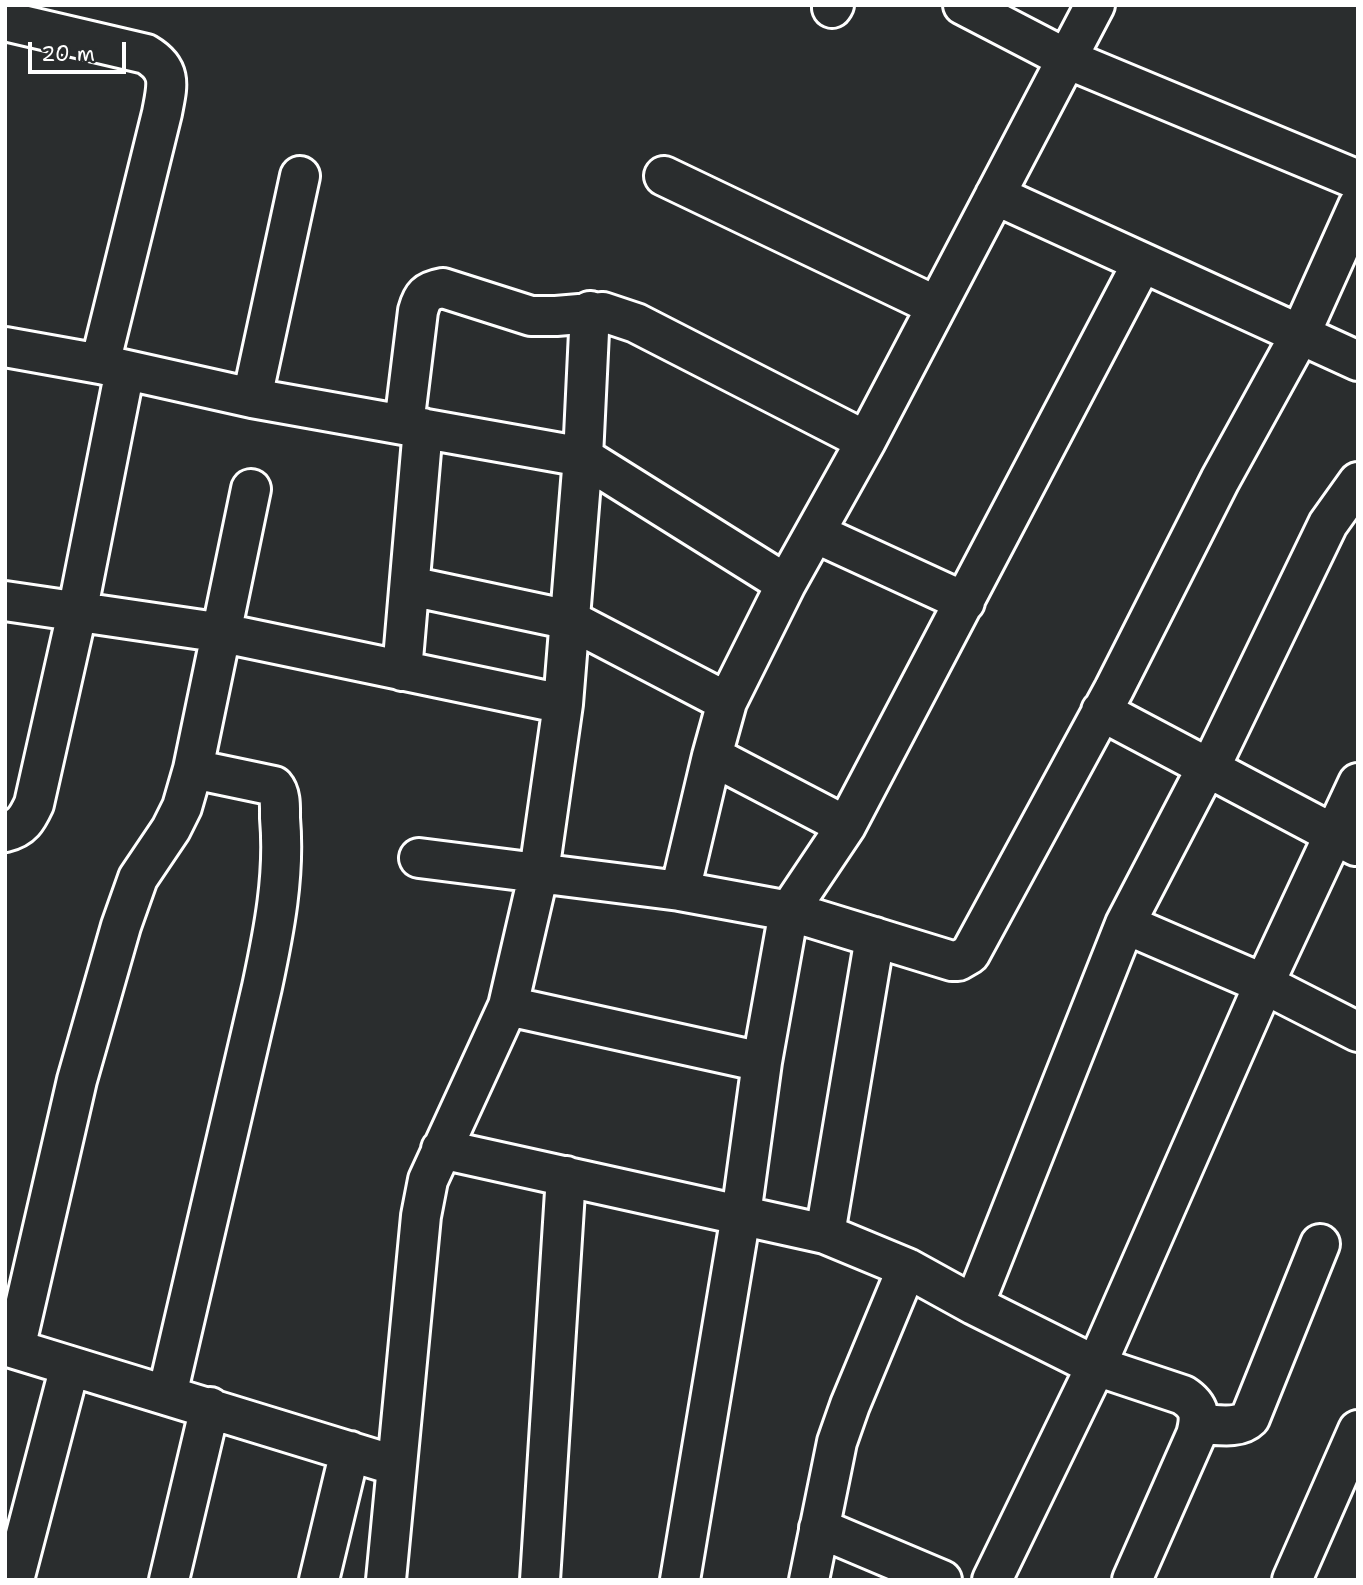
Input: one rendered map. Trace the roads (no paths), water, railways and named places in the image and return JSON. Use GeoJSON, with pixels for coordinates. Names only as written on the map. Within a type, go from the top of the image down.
{"type":"FeatureCollection","features":[{"type":"Feature","properties":{"kind":"street"},"geometry":{"type":"LineString","coordinates":[[963,5],[1067,59],[1358,180]]}},
{"type":"Feature","properties":{"kind":"street"},"geometry":{"type":"LineString","coordinates":[[680,891],[727,702],[786,584],[866,441],[1095,5]]}},
{"type":"Feature","properties":{"kind":"street"},"geometry":{"type":"LineString","coordinates":[[5,21],[146,54],[159,62],[166,74],[162,113],[112,367],[77,613],[34,804],[26,820],[15,830],[5,832]]}},
{"type":"Feature","properties":{"kind":"street"},"geometry":{"type":"LineString","coordinates":[[252,398],[300,176]]}},
{"type":"Feature","properties":{"kind":"street"},"geometry":{"type":"LineString","coordinates":[[664,176],[936,306]]}},
{"type":"Feature","properties":{"kind":"street"},"geometry":{"type":"LineString","coordinates":[[995,195],[1358,361]]}},
{"type":"Feature","properties":{"kind":"street"},"geometry":{"type":"LineString","coordinates":[[419,858],[680,891],[789,911],[952,961],[958,961],[970,954],[1101,711],[1220,480],[1300,335],[1358,206]]}},
{"type":"Feature","properties":{"kind":"street"},"geometry":{"type":"LineString","coordinates":[[680,1580],[741,1215],[762,1062],[789,911],[846,826],[1142,262]]}},
{"type":"Feature","properties":{"kind":"street"},"geometry":{"type":"LineString","coordinates":[[402,671],[410,586],[418,311],[422,296],[431,290],[443,288],[531,316],[556,316],[590,311],[617,315],[866,441]]}},
{"type":"Feature","properties":{"kind":"street"},"geometry":{"type":"LineString","coordinates":[[386,1580],[421,1216],[428,1180],[508,1006],[539,872],[564,704],[583,457],[590,311]]}},
{"type":"Feature","properties":{"kind":"street"},"geometry":{"type":"LineString","coordinates":[[5,347],[252,398],[583,457],[786,584]]}},
{"type":"Feature","properties":{"kind":"street"},"geometry":{"type":"LineString","coordinates":[[974,1306],[1125,924],[1208,768],[1328,524],[1358,482]]}},
{"type":"Feature","properties":{"kind":"street"},"geometry":{"type":"LineString","coordinates":[[251,489],[193,769],[182,807],[171,829],[138,878],[121,926],[77,1080],[10,1348],[397,1466]]}},
{"type":"Feature","properties":{"kind":"street"},"geometry":{"type":"LineString","coordinates":[[815,533],[965,602]]}},
{"type":"Feature","properties":{"kind":"street"},"geometry":{"type":"LineString","coordinates":[[410,586],[570,620],[727,702]]}},
{"type":"Feature","properties":{"kind":"street"},"geometry":{"type":"LineString","coordinates":[[5,601],[223,633],[564,704]]}},
{"type":"Feature","properties":{"kind":"street"},"geometry":{"type":"LineString","coordinates":[[1101,711],[1346,841]]}},
{"type":"Feature","properties":{"kind":"street"},"geometry":{"type":"LineString","coordinates":[[712,756],[846,826]]}},
{"type":"Feature","properties":{"kind":"street"},"geometry":{"type":"LineString","coordinates":[[167,1395],[265,976],[274,930],[282,852],[279,796],[274,786],[193,769]]}},
{"type":"Feature","properties":{"kind":"street"},"geometry":{"type":"LineString","coordinates":[[992,1580],[1096,1366],[1264,984],[1346,841],[1358,783]]}},
{"type":"Feature","properties":{"kind":"street"},"geometry":{"type":"LineString","coordinates":[[1125,924],[1264,984],[1358,1032]]}},
{"type":"Feature","properties":{"kind":"street"},"geometry":{"type":"LineString","coordinates":[[825,1234],[874,937]]}},
{"type":"Feature","properties":{"kind":"street"},"geometry":{"type":"LineString","coordinates":[[508,1006],[762,1062]]}},
{"type":"Feature","properties":{"kind":"street"},"geometry":{"type":"LineString","coordinates":[[441,1149],[825,1234],[907,1268],[974,1306],[1096,1366],[1183,1395],[1195,1403],[1199,1412],[1196,1435],[1132,1580]]}},
{"type":"Feature","properties":{"kind":"street"},"geometry":{"type":"LineString","coordinates":[[540,1580],[566,1176]]}},
{"type":"Feature","properties":{"kind":"street"},"geometry":{"type":"LineString","coordinates":[[1199,1424],[1234,1425],[1242,1424],[1250,1418],[1320,1244]]}},
{"type":"Feature","properties":{"kind":"street"},"geometry":{"type":"LineString","coordinates":[[809,1580],[837,1442],[907,1268]]}},
{"type":"Feature","properties":{"kind":"street"},"geometry":{"type":"LineString","coordinates":[[14,1580],[71,1366]]}},
{"type":"Feature","properties":{"kind":"street"},"geometry":{"type":"LineString","coordinates":[[169,1580],[210,1407]]}},
{"type":"Feature","properties":{"kind":"street"},"geometry":{"type":"LineString","coordinates":[[1292,1580],[1358,1430]]}},
{"type":"Feature","properties":{"kind":"street"},"geometry":{"type":"LineString","coordinates":[[319,1580],[350,1451]]}},
{"type":"Feature","properties":{"kind":"street"},"geometry":{"type":"LineString","coordinates":[[819,1528],[942,1580]]}}]}
